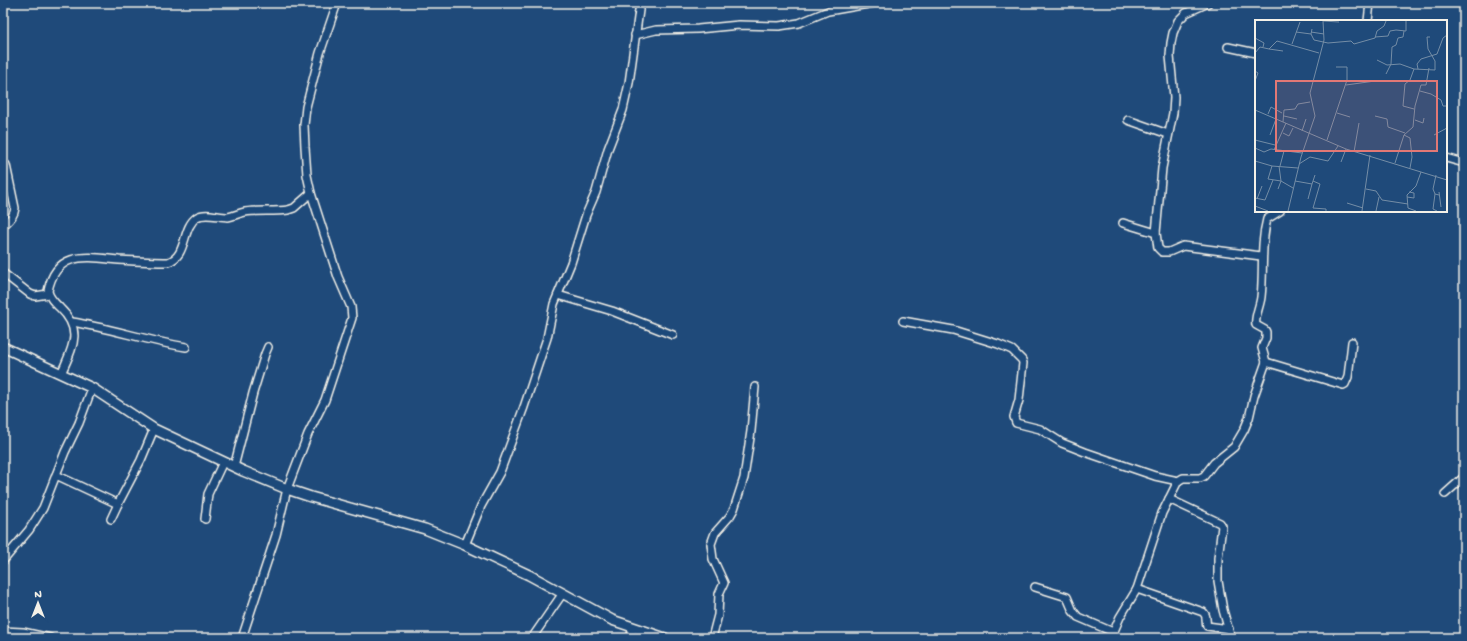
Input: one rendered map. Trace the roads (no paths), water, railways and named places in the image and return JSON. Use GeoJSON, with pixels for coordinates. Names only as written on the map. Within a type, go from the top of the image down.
{"type":"FeatureCollection","features":[{"type":"Feature","properties":{"kind":"main road"},"geometry":{"type":"LineString","coordinates":[[3,348],[92,388],[154,429],[234,467],[287,489],[412,525],[465,545],[563,593],[589,609],[612,620],[665,638]]}},
{"type":"Feature","properties":{"kind":"street"},"geometry":{"type":"LineString","coordinates":[[242,638],[276,535],[287,489],[308,434],[325,400],[352,314],[351,307],[338,278],[311,193],[306,162],[304,125],[306,107],[315,70],[337,3]]}},
{"type":"Feature","properties":{"kind":"street"},"geometry":{"type":"LineString","coordinates":[[465,545],[481,506],[504,464],[543,351],[558,295],[571,263],[586,215],[596,192],[608,149],[625,102],[640,3]]}},
{"type":"Feature","properties":{"kind":"street"},"geometry":{"type":"LineString","coordinates":[[635,35],[656,30],[704,29],[739,25],[779,26],[798,22],[828,11],[874,3]]}},
{"type":"Feature","properties":{"kind":"street"},"geometry":{"type":"LineString","coordinates":[[1208,3],[1186,13],[1178,21],[1173,33],[1170,56],[1174,97],[1162,168],[1156,233],[1158,248],[1162,252],[1169,252],[1183,246],[1262,256]]}},
{"type":"Feature","properties":{"kind":"street"},"geometry":{"type":"LineString","coordinates":[[1368,20],[1370,3]]}},
{"type":"Feature","properties":{"kind":"street"},"geometry":{"type":"LineString","coordinates":[[1228,48],[1255,53]]}},
{"type":"Feature","properties":{"kind":"street"},"geometry":{"type":"LineString","coordinates":[[1128,120],[1168,134]]}},
{"type":"Feature","properties":{"kind":"street"},"geometry":{"type":"LineString","coordinates":[[1447,158],[1464,163]]}},
{"type":"Feature","properties":{"kind":"street"},"geometry":{"type":"LineString","coordinates":[[3,226],[12,218],[15,208],[6,165]]}},
{"type":"Feature","properties":{"kind":"street"},"geometry":{"type":"LineString","coordinates":[[61,374],[74,339],[72,322],[48,294],[48,287],[55,273],[60,267],[72,259],[82,257],[168,262],[177,257],[191,224],[200,216],[228,217],[246,212],[288,210],[294,208],[311,193]]}},
{"type":"Feature","properties":{"kind":"street"},"geometry":{"type":"LineString","coordinates":[[1035,587],[1067,597],[1073,611],[1078,617],[1112,635],[1120,617],[1137,589],[1162,513],[1178,482],[1183,478],[1200,478],[1204,476],[1214,463],[1231,450],[1236,444],[1249,418],[1254,396],[1266,362],[1262,348],[1266,338],[1266,332],[1256,325],[1255,322],[1260,306],[1263,279],[1262,256],[1267,219],[1278,212]]}},
{"type":"Feature","properties":{"kind":"street"},"geometry":{"type":"LineString","coordinates":[[1123,223],[1156,233]]}},
{"type":"Feature","properties":{"kind":"street"},"geometry":{"type":"LineString","coordinates":[[3,273],[30,294],[35,296],[48,294]]}},
{"type":"Feature","properties":{"kind":"street"},"geometry":{"type":"LineString","coordinates":[[558,295],[612,311],[673,335]]}},
{"type":"Feature","properties":{"kind":"street"},"geometry":{"type":"LineString","coordinates":[[903,321],[953,330],[1012,350],[1023,363],[1019,400],[1014,417],[1016,423],[1040,429],[1062,443],[1085,452],[1155,476],[1178,482]]}},
{"type":"Feature","properties":{"kind":"street"},"geometry":{"type":"LineString","coordinates":[[72,322],[95,326],[125,335],[186,347]]}},
{"type":"Feature","properties":{"kind":"street"},"geometry":{"type":"LineString","coordinates":[[1266,362],[1343,385],[1348,377],[1352,342]]}},
{"type":"Feature","properties":{"kind":"street"},"geometry":{"type":"LineString","coordinates":[[234,467],[253,393],[268,347]]}},
{"type":"Feature","properties":{"kind":"street"},"geometry":{"type":"LineString","coordinates":[[712,638],[718,614],[719,594],[724,583],[712,559],[711,544],[714,533],[730,516],[734,509],[743,483],[751,430],[755,387]]}},
{"type":"Feature","properties":{"kind":"street"},"geometry":{"type":"LineString","coordinates":[[3,561],[37,519],[48,497],[92,388]]}},
{"type":"Feature","properties":{"kind":"street"},"geometry":{"type":"LineString","coordinates":[[111,519],[141,460],[154,429]]}},
{"type":"Feature","properties":{"kind":"street"},"geometry":{"type":"LineString","coordinates":[[205,519],[208,494],[224,462]]}},
{"type":"Feature","properties":{"kind":"street"},"geometry":{"type":"LineString","coordinates":[[56,476],[118,504]]}},
{"type":"Feature","properties":{"kind":"street"},"geometry":{"type":"LineString","coordinates":[[1445,494],[1464,477]]}},
{"type":"Feature","properties":{"kind":"street"},"geometry":{"type":"LineString","coordinates":[[1169,499],[1220,523],[1222,526],[1218,572],[1223,610],[1231,638]]}},
{"type":"Feature","properties":{"kind":"street"},"geometry":{"type":"LineString","coordinates":[[1137,589],[1203,612],[1206,614],[1207,626],[1210,628],[1229,629]]}},
{"type":"Feature","properties":{"kind":"street"},"geometry":{"type":"LineString","coordinates":[[532,638],[563,593]]}},
{"type":"Feature","properties":{"kind":"street"},"geometry":{"type":"LineString","coordinates":[[630,638],[633,628]]}},
{"type":"Feature","properties":{"kind":"street"},"geometry":{"type":"LineString","coordinates":[[3,631],[23,632],[50,638]]}}]}
